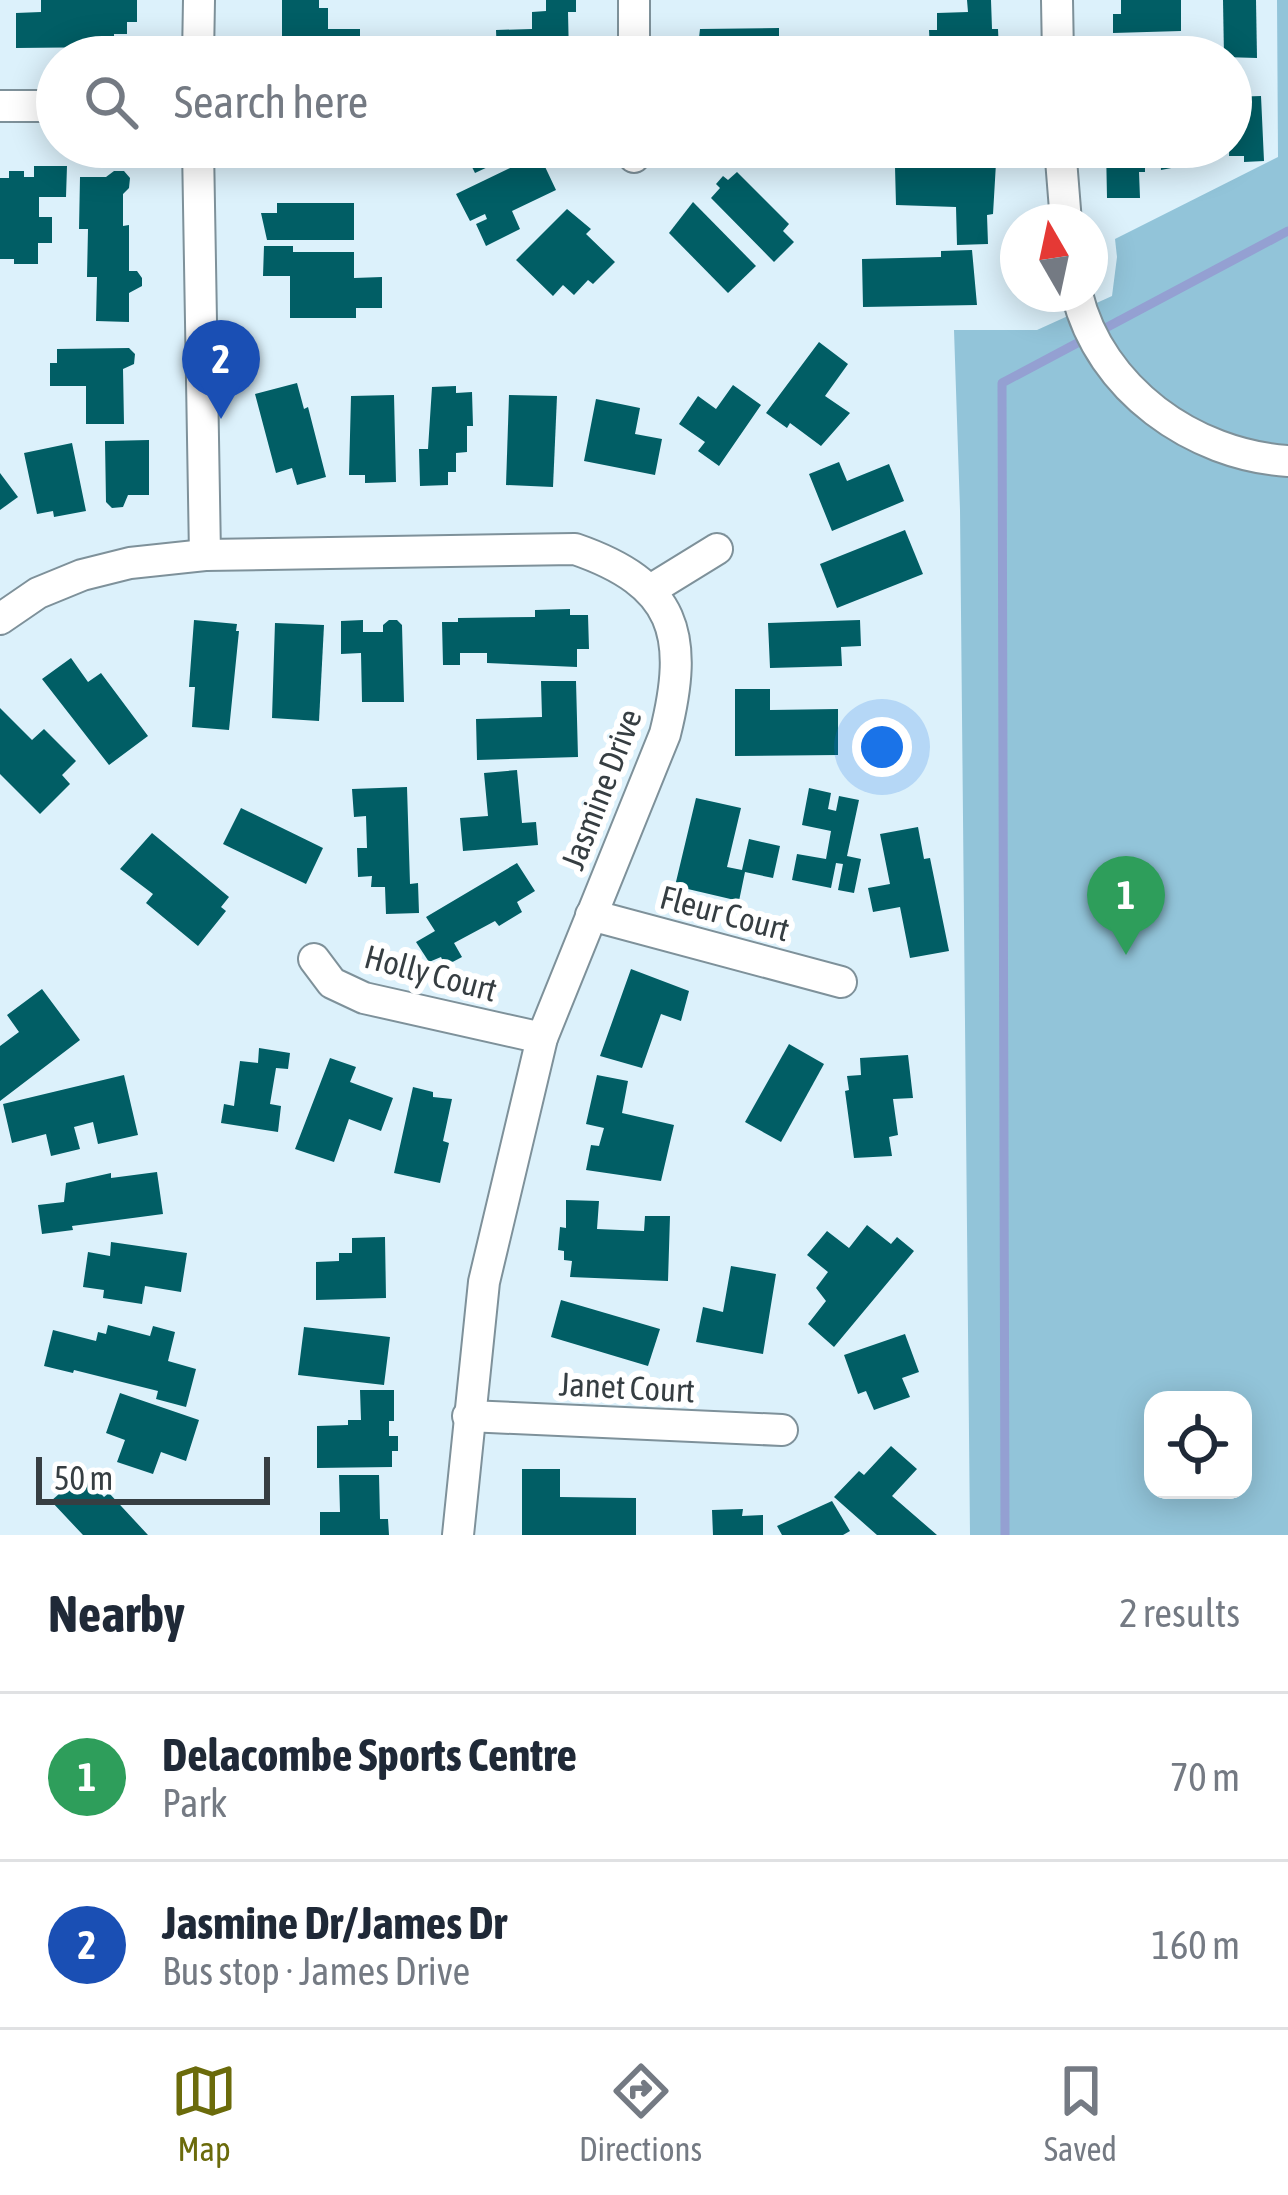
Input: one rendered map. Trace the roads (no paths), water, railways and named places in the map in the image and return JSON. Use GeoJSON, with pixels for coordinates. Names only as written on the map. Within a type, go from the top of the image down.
{"type":"FeatureCollection","features":[{"type":"Feature","properties":{"kind":"street"},"geometry":{"type":"LineString","coordinates":[[198,36],[199,0]]}},
{"type":"Feature","properties":{"kind":"street"},"geometry":{"type":"LineString","coordinates":[[634,0],[634,36]]}},
{"type":"Feature","properties":{"kind":"street"},"geometry":{"type":"LineString","coordinates":[[1058,0],[1058,36]]}},
{"type":"Feature","properties":{"kind":"street"},"geometry":{"type":"LineString","coordinates":[[0,106],[36,106]]}},
{"type":"Feature","properties":{"kind":"street"},"geometry":{"type":"LineString","coordinates":[[199,168],[205,555]]}},
{"type":"Feature","properties":{"kind":"street"},"geometry":{"type":"LineString","coordinates":[[1062,168],[1065,204]]}},
{"type":"Feature","properties":{"kind":"street"},"geometry":{"type":"LineString","coordinates":[[1085,312],[1108,360],[1157,412],[1223,449],[1288,460]]}},
{"type":"Feature","properties":{"kind":"street"},"geometry":{"type":"LineString","coordinates":[[0,619],[38,593],[82,574],[205,555],[575,549],[616,563],[652,590],[717,549]]}},
{"type":"Feature","properties":{"kind":"street","name":"Jasmine Drive"},"geometry":{"type":"LineString","coordinates":[[458,1535],[484,1282],[542,1038],[664,734],[678,684],[675,636],[652,590]]}},
{"type":"Feature","properties":{"kind":"street","name":"Fleur Court"},"geometry":{"type":"LineString","coordinates":[[591,915],[841,982]]}},
{"type":"Feature","properties":{"kind":"street","name":"Holly Court"},"geometry":{"type":"LineString","coordinates":[[314,959],[332,983],[364,998],[542,1038]]}},
{"type":"Feature","properties":{"kind":"street","name":"Janet Court"},"geometry":{"type":"LineString","coordinates":[[468,1416],[782,1430]]}},
{"type":"Feature","properties":{"kind":"waterway"},"geometry":{"type":"LineString","coordinates":[[1005,1535],[1002,383],[1288,231]]}},
{"type":"Feature","properties":{"kind":"place","name":"Jasmine Dr/James Dr"},"geometry":{"type":"Point","coordinates":[221,419]}},
{"type":"Feature","properties":{"kind":"place","name":"Delacombe Sports Centre"},"geometry":{"type":"Point","coordinates":[1126,955]}}]}
